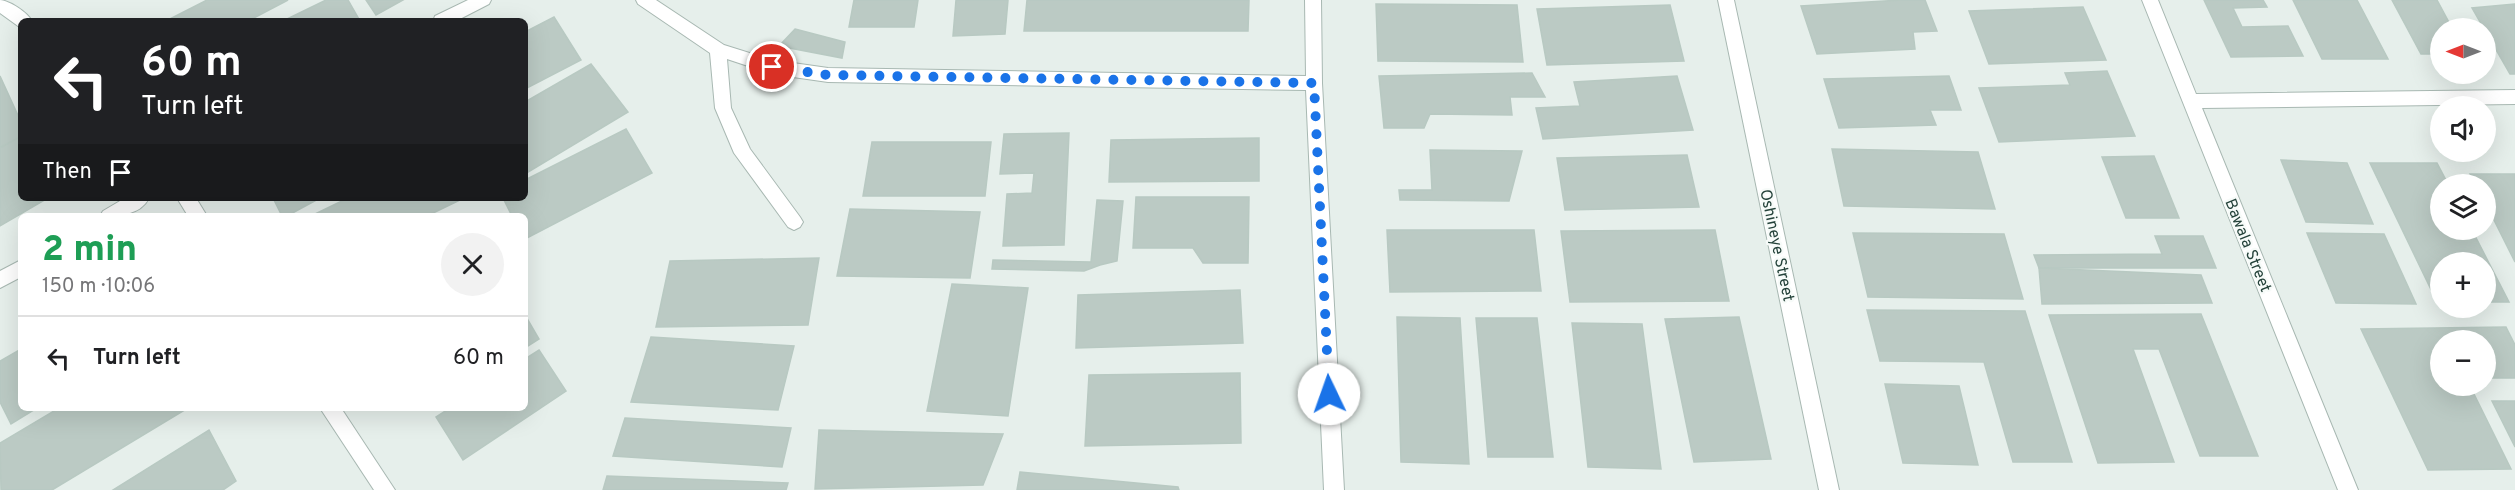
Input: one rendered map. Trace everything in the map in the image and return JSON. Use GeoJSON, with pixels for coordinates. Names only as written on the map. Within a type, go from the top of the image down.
{"type":"FeatureCollection","features":[{"type":"Feature","properties":{"kind":"street"},"geometry":{"type":"LineString","coordinates":[[447,18],[483,0]]}},
{"type":"Feature","properties":{"kind":"street"},"geometry":{"type":"LineString","coordinates":[[644,0],[718,50],[772,67],[828,75],[1314,83]]}},
{"type":"Feature","properties":{"kind":"street"},"geometry":{"type":"LineString","coordinates":[[1313,0],[1314,83],[1334,490]]}},
{"type":"Feature","properties":{"kind":"street","name":"Oshineye Street"},"geometry":{"type":"LineString","coordinates":[[1726,0],[1829,490]]}},
{"type":"Feature","properties":{"kind":"street","name":"Bawala Street"},"geometry":{"type":"LineString","coordinates":[[2150,0],[2348,490]]}},
{"type":"Feature","properties":{"kind":"street"},"geometry":{"type":"LineString","coordinates":[[0,5],[20,18]]}},
{"type":"Feature","properties":{"kind":"street"},"geometry":{"type":"LineString","coordinates":[[718,50],[723,108],[726,117],[742,153],[794,222]]}},
{"type":"Feature","properties":{"kind":"street"},"geometry":{"type":"LineString","coordinates":[[2191,101],[2515,97]]}},
{"type":"Feature","properties":{"kind":"street"},"geometry":{"type":"LineString","coordinates":[[114,213],[135,201]]}},
{"type":"Feature","properties":{"kind":"street"},"geometry":{"type":"LineString","coordinates":[[0,280],[18,270]]}},
{"type":"Feature","properties":{"kind":"street"},"geometry":{"type":"LineString","coordinates":[[332,411],[385,490]]}},
{"type":"Feature","properties":{"kind":"building"},"geometry":{"type":"Polygon","coordinates":[[[207,0],[288,0],[254,18],[172,18],[207,0]]]}},
{"type":"Feature","properties":{"kind":"building"},"geometry":{"type":"Polygon","coordinates":[[[326,0],[348,0],[358,18],[289,18],[326,0]]]}},
{"type":"Feature","properties":{"kind":"building"},"geometry":{"type":"Polygon","coordinates":[[[366,0],[403,0],[376,15],[366,0]]]}},
{"type":"Feature","properties":{"kind":"building"},"geometry":{"type":"Polygon","coordinates":[[[854,0],[918,0],[914,27],[849,27],[854,0]]]}},
{"type":"Feature","properties":{"kind":"building"},"geometry":{"type":"Polygon","coordinates":[[[956,0],[1008,0],[1005,34],[953,36],[956,0]]]}},
{"type":"Feature","properties":{"kind":"building"},"geometry":{"type":"Polygon","coordinates":[[[1027,0],[1249,0],[1248,31],[1024,31],[1027,0]]]}},
{"type":"Feature","properties":{"kind":"building"},"geometry":{"type":"Polygon","coordinates":[[[1925,0],[1937,31],[1913,32],[1915,49],[1817,54],[1801,6],[1925,0]]]}},
{"type":"Feature","properties":{"kind":"building"},"geometry":{"type":"Polygon","coordinates":[[[2204,0],[2263,0],[2267,7],[2233,8],[2242,27],[2288,26],[2303,56],[2231,57],[2204,0]]]}},
{"type":"Feature","properties":{"kind":"building"},"geometry":{"type":"Polygon","coordinates":[[[2293,0],[2357,0],[2388,59],[2322,59],[2293,0]]]}},
{"type":"Feature","properties":{"kind":"building"},"geometry":{"type":"Polygon","coordinates":[[[2392,0],[2437,0],[2447,18],[2430,18],[2430,54],[2421,54],[2392,0]]]}},
{"type":"Feature","properties":{"kind":"building"},"geometry":{"type":"Polygon","coordinates":[[[1376,4],[1517,5],[1523,62],[1378,61],[1376,4]]]}},
{"type":"Feature","properties":{"kind":"building"},"geometry":{"type":"Polygon","coordinates":[[[2515,4],[2515,74],[2510,74],[2496,50],[2496,18],[2478,18],[2472,8],[2515,4]]]}},
{"type":"Feature","properties":{"kind":"building"},"geometry":{"type":"Polygon","coordinates":[[[1670,5],[1684,61],[1547,65],[1537,9],[1670,5]]]}},
{"type":"Feature","properties":{"kind":"building"},"geometry":{"type":"Polygon","coordinates":[[[2083,7],[2106,60],[1989,64],[1969,11],[2083,7]]]}},
{"type":"Feature","properties":{"kind":"building"},"geometry":{"type":"Polygon","coordinates":[[[554,17],[581,60],[528,87],[528,30],[554,17]]]}},
{"type":"Feature","properties":{"kind":"building"},"geometry":{"type":"Polygon","coordinates":[[[795,29],[845,42],[842,58],[779,46],[795,29]]]}},
{"type":"Feature","properties":{"kind":"building"},"geometry":{"type":"Polygon","coordinates":[[[591,64],[628,112],[528,172],[528,100],[591,64]]]}},
{"type":"Feature","properties":{"kind":"building"},"geometry":{"type":"Polygon","coordinates":[[[2107,71],[2135,136],[1999,142],[1979,88],[2070,85],[2065,73],[2107,71]]]}},
{"type":"Feature","properties":{"kind":"building"},"geometry":{"type":"Polygon","coordinates":[[[1532,73],[1545,97],[1510,97],[1512,115],[1430,114],[1424,128],[1384,128],[1379,76],[1532,73]]]}},
{"type":"Feature","properties":{"kind":"building"},"geometry":{"type":"Polygon","coordinates":[[[0,76],[18,115],[18,138],[0,147],[0,76]]]}},
{"type":"Feature","properties":{"kind":"building"},"geometry":{"type":"Polygon","coordinates":[[[1677,76],[1693,130],[1543,139],[1536,108],[1580,106],[1574,82],[1677,76]]]}},
{"type":"Feature","properties":{"kind":"building"},"geometry":{"type":"Polygon","coordinates":[[[1949,76],[1961,110],[1930,110],[1936,125],[1839,128],[1824,79],[1949,76]]]}},
{"type":"Feature","properties":{"kind":"building"},"geometry":{"type":"Polygon","coordinates":[[[626,129],[652,173],[528,237],[528,213],[510,213],[504,201],[528,201],[528,178],[626,129]]]}},
{"type":"Feature","properties":{"kind":"building"},"geometry":{"type":"Polygon","coordinates":[[[1069,133],[1064,245],[1003,246],[1007,194],[1032,193],[1034,173],[1000,174],[1004,134],[1069,133]]]}},
{"type":"Feature","properties":{"kind":"building"},"geometry":{"type":"Polygon","coordinates":[[[18,138],[18,201],[43,201],[22,213],[18,213],[18,216],[0,226],[0,148],[18,138]]]}},
{"type":"Feature","properties":{"kind":"building"},"geometry":{"type":"Polygon","coordinates":[[[1259,138],[1259,181],[1109,182],[1111,140],[1259,138]]]}},
{"type":"Feature","properties":{"kind":"building"},"geometry":{"type":"Polygon","coordinates":[[[872,142],[991,142],[985,196],[863,196],[872,142]]]}},
{"type":"Feature","properties":{"kind":"building"},"geometry":{"type":"Polygon","coordinates":[[[1832,149],[1978,152],[1995,209],[1844,206],[1832,149]]]}},
{"type":"Feature","properties":{"kind":"building"},"geometry":{"type":"Polygon","coordinates":[[[1430,150],[1522,151],[1509,201],[1400,200],[1399,190],[1432,190],[1430,150]]]}},
{"type":"Feature","properties":{"kind":"building"},"geometry":{"type":"Polygon","coordinates":[[[1687,155],[1699,207],[1565,210],[1557,158],[1687,155]]]}},
{"type":"Feature","properties":{"kind":"building"},"geometry":{"type":"Polygon","coordinates":[[[2154,156],[2179,218],[2126,218],[2102,157],[2154,156]]]}},
{"type":"Feature","properties":{"kind":"building"},"geometry":{"type":"Polygon","coordinates":[[[2281,160],[2347,163],[2373,224],[2306,222],[2281,160]]]}},
{"type":"Feature","properties":{"kind":"building"},"geometry":{"type":"Polygon","coordinates":[[[2370,163],[2437,163],[2443,174],[2430,174],[2430,240],[2477,240],[2483,252],[2430,252],[2430,287],[2370,163]]]}},
{"type":"Feature","properties":{"kind":"building"},"geometry":{"type":"Polygon","coordinates":[[[2496,174],[2515,174],[2515,262],[2496,224],[2496,174]]]}},
{"type":"Feature","properties":{"kind":"building"},"geometry":{"type":"Polygon","coordinates":[[[1136,197],[1249,197],[1248,263],[1203,263],[1193,248],[1133,248],[1136,197]]]}},
{"type":"Feature","properties":{"kind":"building"},"geometry":{"type":"Polygon","coordinates":[[[1097,200],[1123,201],[1117,261],[1084,271],[992,269],[993,260],[1091,262],[1097,200]]]}},
{"type":"Feature","properties":{"kind":"building"},"geometry":{"type":"Polygon","coordinates":[[[274,201],[314,201],[292,213],[280,213],[274,201]]]}},
{"type":"Feature","properties":{"kind":"building"},"geometry":{"type":"Polygon","coordinates":[[[342,201],[458,201],[433,213],[317,213],[342,201]]]}},
{"type":"Feature","properties":{"kind":"building"},"geometry":{"type":"Polygon","coordinates":[[[850,209],[980,212],[970,278],[837,276],[850,209]]]}},
{"type":"Feature","properties":{"kind":"building"},"geometry":{"type":"Polygon","coordinates":[[[1387,230],[1534,230],[1541,291],[1390,292],[1387,230]]]}},
{"type":"Feature","properties":{"kind":"building"},"geometry":{"type":"Polygon","coordinates":[[[1715,230],[1729,301],[1570,302],[1561,231],[1715,230]]]}},
{"type":"Feature","properties":{"kind":"building"},"geometry":{"type":"Polygon","coordinates":[[[1853,233],[2004,234],[2023,299],[1868,297],[1853,233]]]}},
{"type":"Feature","properties":{"kind":"building"},"geometry":{"type":"Polygon","coordinates":[[[2307,233],[2384,234],[2416,304],[2336,303],[2307,233]]]}},
{"type":"Feature","properties":{"kind":"building"},"geometry":{"type":"Polygon","coordinates":[[[2155,236],[2203,236],[2216,268],[2039,268],[2034,255],[2162,254],[2155,236]]]}},
{"type":"Feature","properties":{"kind":"building"},"geometry":{"type":"Polygon","coordinates":[[[819,258],[808,325],[656,327],[670,261],[819,258]]]}},
{"type":"Feature","properties":{"kind":"building"},"geometry":{"type":"Polygon","coordinates":[[[2039,268],[2201,275],[2212,303],[2042,304],[2039,268]]]}},
{"type":"Feature","properties":{"kind":"building"},"geometry":{"type":"Polygon","coordinates":[[[2496,277],[2509,302],[2496,302],[2496,277]]]}},
{"type":"Feature","properties":{"kind":"building"},"geometry":{"type":"Polygon","coordinates":[[[952,284],[1028,288],[1008,416],[927,411],[952,284]]]}},
{"type":"Feature","properties":{"kind":"building"},"geometry":{"type":"Polygon","coordinates":[[[1240,290],[1243,343],[1076,348],[1078,295],[1240,290]]]}},
{"type":"Feature","properties":{"kind":"building"},"geometry":{"type":"Polygon","coordinates":[[[1867,310],[2025,311],[2072,462],[2013,462],[1984,362],[1880,361],[1867,310]]]}},
{"type":"Feature","properties":{"kind":"building"},"geometry":{"type":"Polygon","coordinates":[[[2201,314],[2258,456],[2200,456],[2159,349],[2133,349],[2174,462],[2098,463],[2049,315],[2201,314]]]}},
{"type":"Feature","properties":{"kind":"building"},"geometry":{"type":"Polygon","coordinates":[[[1397,317],[1460,318],[1469,464],[1401,462],[1397,317]]]}},
{"type":"Feature","properties":{"kind":"building"},"geometry":{"type":"Polygon","coordinates":[[[1739,317],[1771,459],[1694,462],[1665,319],[1739,317]]]}},
{"type":"Feature","properties":{"kind":"building"},"geometry":{"type":"Polygon","coordinates":[[[1476,318],[1537,318],[1553,457],[1488,457],[1476,318]]]}},
{"type":"Feature","properties":{"kind":"building"},"geometry":{"type":"Polygon","coordinates":[[[528,320],[539,339],[528,346],[528,320]]]}},
{"type":"Feature","properties":{"kind":"building"},"geometry":{"type":"Polygon","coordinates":[[[1572,323],[1642,324],[1661,469],[1588,467],[1572,323]]]}},
{"type":"Feature","properties":{"kind":"building"},"geometry":{"type":"Polygon","coordinates":[[[2506,327],[2515,345],[2515,378],[2496,378],[2496,330],[2430,330],[2430,396],[2475,396],[2511,469],[2428,470],[2361,329],[2506,327]]]}},
{"type":"Feature","properties":{"kind":"building"},"geometry":{"type":"Polygon","coordinates":[[[651,337],[794,346],[778,410],[631,402],[651,337]]]}},
{"type":"Feature","properties":{"kind":"building"},"geometry":{"type":"Polygon","coordinates":[[[539,350],[566,391],[463,460],[436,417],[445,411],[528,411],[528,357],[539,350]]]}},
{"type":"Feature","properties":{"kind":"building"},"geometry":{"type":"Polygon","coordinates":[[[18,351],[18,411],[32,411],[11,424],[0,402],[0,361],[18,351]]]}},
{"type":"Feature","properties":{"kind":"building"},"geometry":{"type":"Polygon","coordinates":[[[1240,373],[1241,443],[1085,446],[1089,375],[1240,373]]]}},
{"type":"Feature","properties":{"kind":"building"},"geometry":{"type":"Polygon","coordinates":[[[1885,384],[1959,386],[1978,465],[1903,463],[1885,384]]]}},
{"type":"Feature","properties":{"kind":"building"},"geometry":{"type":"Polygon","coordinates":[[[2492,401],[2515,401],[2515,447],[2492,401]]]}},
{"type":"Feature","properties":{"kind":"building"},"geometry":{"type":"Polygon","coordinates":[[[54,411],[183,411],[52,490],[1,490],[0,443],[54,411]]]}},
{"type":"Feature","properties":{"kind":"building"},"geometry":{"type":"Polygon","coordinates":[[[625,418],[791,428],[782,467],[613,456],[625,418]]]}},
{"type":"Feature","properties":{"kind":"building"},"geometry":{"type":"Polygon","coordinates":[[[209,430],[236,481],[223,490],[113,490],[209,430]]]}},
{"type":"Feature","properties":{"kind":"building"},"geometry":{"type":"Polygon","coordinates":[[[819,430],[1003,434],[983,485],[815,489],[819,430]]]}},
{"type":"Feature","properties":{"kind":"building"},"geometry":{"type":"Polygon","coordinates":[[[1020,472],[1178,487],[1179,490],[1017,490],[1020,472]]]}},
{"type":"Feature","properties":{"kind":"building"},"geometry":{"type":"Polygon","coordinates":[[[607,476],[788,483],[786,490],[603,490],[607,476]]]}},
{"type":"Feature","properties":{"kind":"route"},"geometry":{"type":"LineString","coordinates":[[772,67],[828,75],[1314,83],[1329,394]]}}]}
